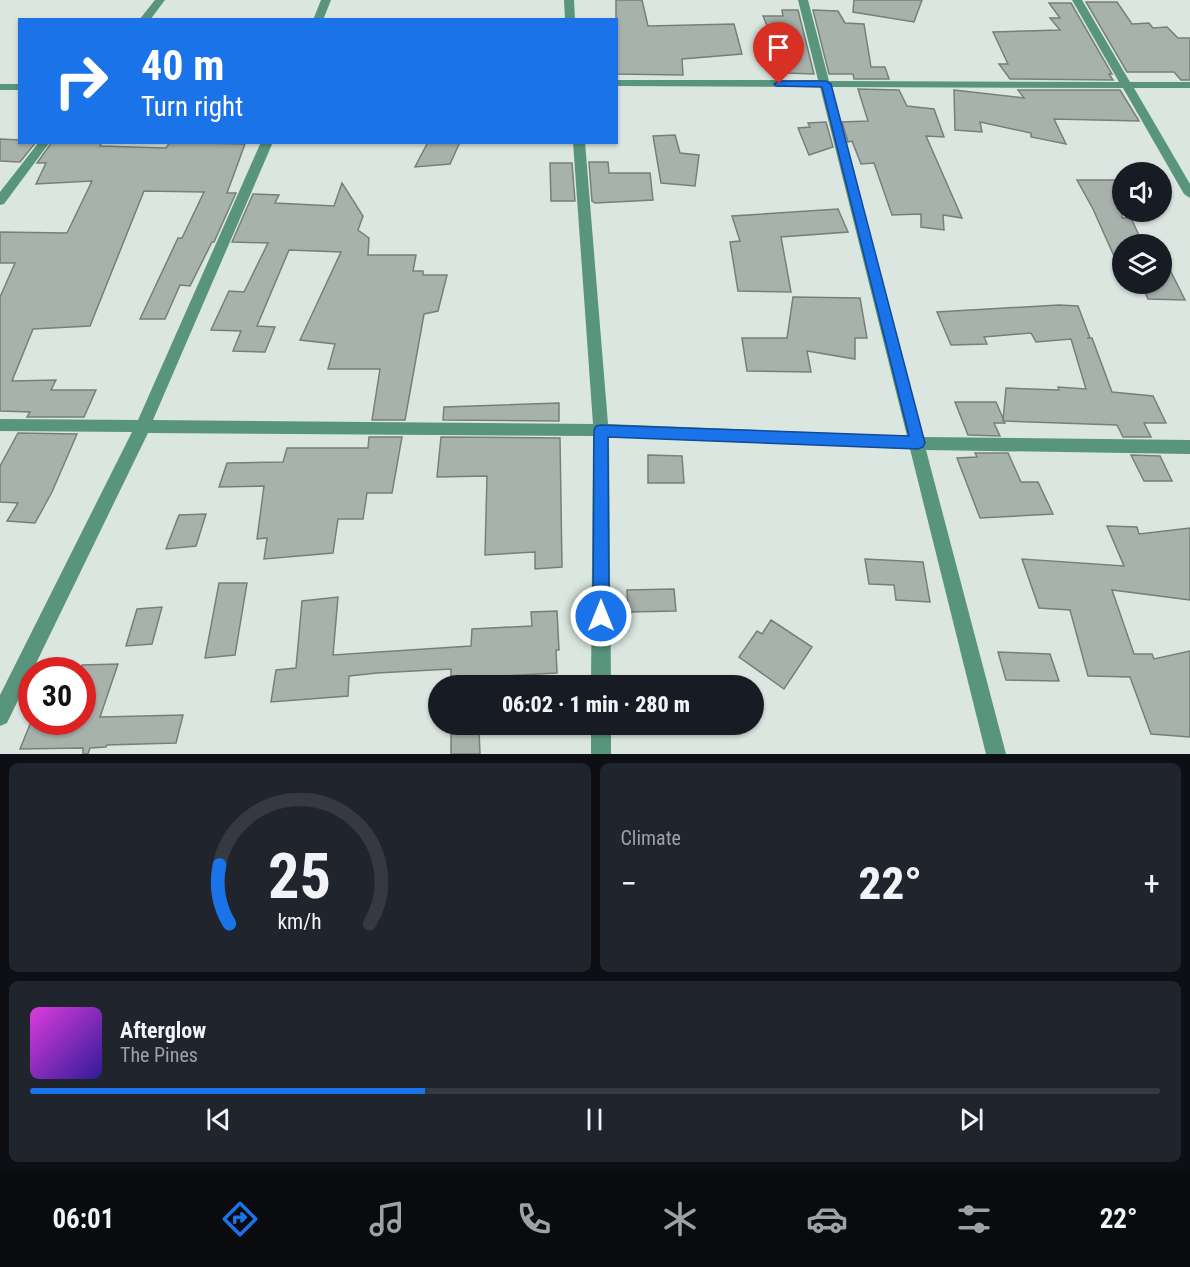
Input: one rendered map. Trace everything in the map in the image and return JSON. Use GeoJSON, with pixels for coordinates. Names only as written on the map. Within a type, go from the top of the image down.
{"type":"FeatureCollection","features":[{"type":"Feature","properties":{"kind":"street"},"geometry":{"type":"LineString","coordinates":[[146,18],[160,0]]}},
{"type":"Feature","properties":{"kind":"street"},"geometry":{"type":"LineString","coordinates":[[319,18],[326,0]]}},
{"type":"Feature","properties":{"kind":"street"},"geometry":{"type":"LineString","coordinates":[[568,0],[570,18]]}},
{"type":"Feature","properties":{"kind":"street"},"geometry":{"type":"LineString","coordinates":[[803,0],[996,754]]}},
{"type":"Feature","properties":{"kind":"street"},"geometry":{"type":"LineString","coordinates":[[1077,0],[1190,194]]}},
{"type":"Feature","properties":{"kind":"street"},"geometry":{"type":"LineString","coordinates":[[618,83],[1190,85]]}},
{"type":"Feature","properties":{"kind":"street"},"geometry":{"type":"LineString","coordinates":[[0,87],[18,87]]}},
{"type":"Feature","properties":{"kind":"street"},"geometry":{"type":"LineString","coordinates":[[0,201],[43,144]]}},
{"type":"Feature","properties":{"kind":"street"},"geometry":{"type":"LineString","coordinates":[[0,716],[142,428],[266,144]]}},
{"type":"Feature","properties":{"kind":"street"},"geometry":{"type":"LineString","coordinates":[[579,144],[601,430],[601,675]]}},
{"type":"Feature","properties":{"kind":"street"},"geometry":{"type":"LineString","coordinates":[[0,425],[142,428],[601,430],[918,443],[1190,447]]}},
{"type":"Feature","properties":{"kind":"street"},"geometry":{"type":"LineString","coordinates":[[601,735],[601,754]]}},
{"type":"Feature","properties":{"kind":"building"},"geometry":{"type":"Polygon","coordinates":[[[616,0],[642,0],[648,26],[734,24],[742,54],[682,59],[683,75],[618,74],[618,18],[616,18],[616,0]]]}},
{"type":"Feature","properties":{"kind":"building"},"geometry":{"type":"Polygon","coordinates":[[[854,0],[922,0],[914,22],[853,12],[854,0]]]}},
{"type":"Feature","properties":{"kind":"building"},"geometry":{"type":"Polygon","coordinates":[[[1086,2],[1117,2],[1132,24],[1149,23],[1153,28],[1167,27],[1178,38],[1190,38],[1190,80],[1181,80],[1174,72],[1127,72],[1086,2]]]}},
{"type":"Feature","properties":{"kind":"building"},"geometry":{"type":"Polygon","coordinates":[[[1049,3],[1071,3],[1112,74],[1109,74],[1113,80],[1010,79],[999,64],[1008,64],[993,32],[1060,30],[1050,18],[1060,18],[1049,3]]]}},
{"type":"Feature","properties":{"kind":"building"},"geometry":{"type":"Polygon","coordinates":[[[782,10],[798,10],[814,74],[787,73],[763,16],[783,16],[782,10]]]}},
{"type":"Feature","properties":{"kind":"building"},"geometry":{"type":"Polygon","coordinates":[[[813,10],[838,11],[845,23],[864,24],[871,67],[885,67],[889,79],[854,79],[853,74],[829,74],[813,10]]]}},
{"type":"Feature","properties":{"kind":"building"},"geometry":{"type":"Polygon","coordinates":[[[858,89],[899,90],[907,106],[934,109],[944,137],[926,136],[962,218],[943,215],[944,230],[921,227],[921,214],[892,215],[874,163],[861,164],[852,141],[848,142],[842,122],[868,121],[858,89]]]}},
{"type":"Feature","properties":{"kind":"building"},"geometry":{"type":"Polygon","coordinates":[[[954,90],[1024,98],[1018,90],[1120,90],[1139,121],[1054,119],[1066,144],[1031,137],[1031,133],[980,122],[982,132],[955,130],[954,90]]]}},
{"type":"Feature","properties":{"kind":"building"},"geometry":{"type":"Polygon","coordinates":[[[826,122],[833,147],[809,155],[798,128],[810,127],[808,123],[826,122]]]}},
{"type":"Feature","properties":{"kind":"building"},"geometry":{"type":"Polygon","coordinates":[[[675,135],[680,153],[699,155],[695,186],[661,183],[653,136],[675,135]]]}},
{"type":"Feature","properties":{"kind":"building"},"geometry":{"type":"Polygon","coordinates":[[[0,139],[18,140],[18,144],[34,144],[20,162],[0,161],[0,139]]]}},
{"type":"Feature","properties":{"kind":"building"},"geometry":{"type":"Polygon","coordinates":[[[51,144],[166,148],[169,144],[245,144],[227,193],[236,193],[214,242],[190,286],[180,285],[165,319],[140,319],[178,238],[182,238],[204,192],[144,191],[90,326],[33,329],[12,381],[56,380],[51,390],[96,390],[84,417],[27,417],[30,412],[0,411],[0,297],[15,263],[0,263],[0,232],[67,233],[92,181],[36,184],[46,163],[37,163],[51,144]]]}},
{"type":"Feature","properties":{"kind":"building"},"geometry":{"type":"Polygon","coordinates":[[[427,144],[459,144],[450,164],[415,167],[427,144]]]}},
{"type":"Feature","properties":{"kind":"building"},"geometry":{"type":"Polygon","coordinates":[[[589,162],[608,162],[609,173],[650,173],[653,200],[595,203],[592,201],[589,162]]]}},
{"type":"Feature","properties":{"kind":"building"},"geometry":{"type":"Polygon","coordinates":[[[550,163],[572,163],[575,201],[551,201],[550,163]]]}},
{"type":"Feature","properties":{"kind":"building"},"geometry":{"type":"Polygon","coordinates":[[[1077,180],[1112,180],[1112,222],[1133,222],[1138,234],[1112,234],[1112,252],[1077,180]]]}},
{"type":"Feature","properties":{"kind":"building"},"geometry":{"type":"Polygon","coordinates":[[[342,183],[363,216],[358,230],[369,238],[368,255],[416,255],[413,271],[423,271],[423,275],[447,275],[438,311],[424,314],[405,420],[372,420],[380,369],[328,369],[335,344],[300,340],[341,252],[289,250],[257,326],[275,327],[265,352],[233,351],[241,331],[211,330],[229,291],[244,292],[268,243],[232,242],[253,194],[279,195],[275,203],[334,206],[342,183]]]}},
{"type":"Feature","properties":{"kind":"building"},"geometry":{"type":"Polygon","coordinates":[[[838,209],[848,232],[781,237],[791,292],[738,291],[730,242],[740,241],[732,216],[838,209]]]}},
{"type":"Feature","properties":{"kind":"building"},"geometry":{"type":"Polygon","coordinates":[[[1172,274],[1185,300],[1148,299],[1146,294],[1172,294],[1172,274]]]}},
{"type":"Feature","properties":{"kind":"building"},"geometry":{"type":"Polygon","coordinates":[[[793,297],[860,298],[867,338],[855,338],[855,359],[807,351],[811,372],[747,371],[742,338],[787,338],[793,297]]]}},
{"type":"Feature","properties":{"kind":"building"},"geometry":{"type":"Polygon","coordinates":[[[1059,305],[1078,306],[1112,392],[1153,396],[1166,423],[1144,423],[1151,437],[1123,437],[1117,425],[1003,421],[1006,388],[1086,389],[1071,339],[1036,342],[1031,333],[984,337],[987,344],[951,345],[937,312],[1059,305]]]}},
{"type":"Feature","properties":{"kind":"building"},"geometry":{"type":"Polygon","coordinates":[[[955,402],[996,402],[1005,423],[994,423],[1000,436],[968,435],[955,402]]]}},
{"type":"Feature","properties":{"kind":"building"},"geometry":{"type":"Polygon","coordinates":[[[559,403],[559,421],[443,420],[444,407],[559,403]]]}},
{"type":"Feature","properties":{"kind":"building"},"geometry":{"type":"Polygon","coordinates":[[[18,433],[77,434],[52,492],[35,523],[7,521],[18,503],[0,502],[0,466],[18,433]]]}},
{"type":"Feature","properties":{"kind":"building"},"geometry":{"type":"Polygon","coordinates":[[[369,437],[402,437],[392,493],[367,493],[363,519],[338,519],[333,553],[264,559],[267,538],[257,539],[264,486],[219,487],[227,463],[283,462],[287,448],[368,448],[369,437]]]}},
{"type":"Feature","properties":{"kind":"building"},"geometry":{"type":"Polygon","coordinates":[[[441,437],[560,438],[562,567],[535,569],[535,552],[485,555],[487,476],[437,477],[441,437]]]}},
{"type":"Feature","properties":{"kind":"building"},"geometry":{"type":"Polygon","coordinates":[[[975,453],[1008,453],[1021,482],[1038,482],[1053,514],[980,518],[957,458],[977,457],[975,453]]]}},
{"type":"Feature","properties":{"kind":"building"},"geometry":{"type":"Polygon","coordinates":[[[648,455],[682,456],[684,483],[648,483],[648,455]]]}},
{"type":"Feature","properties":{"kind":"building"},"geometry":{"type":"Polygon","coordinates":[[[1131,455],[1160,456],[1172,481],[1144,481],[1131,455]]]}},
{"type":"Feature","properties":{"kind":"building"},"geometry":{"type":"Polygon","coordinates":[[[206,514],[196,546],[166,549],[179,515],[206,514]]]}},
{"type":"Feature","properties":{"kind":"building"},"geometry":{"type":"Polygon","coordinates":[[[1107,526],[1137,527],[1139,534],[1190,528],[1190,600],[1112,590],[1134,654],[1152,654],[1154,659],[1190,651],[1190,737],[1151,734],[1130,677],[1088,676],[1070,610],[1039,608],[1022,559],[1124,566],[1107,526]]]}},
{"type":"Feature","properties":{"kind":"building"},"geometry":{"type":"Polygon","coordinates":[[[865,559],[923,562],[930,602],[896,600],[894,585],[869,584],[865,559]]]}},
{"type":"Feature","properties":{"kind":"building"},"geometry":{"type":"Polygon","coordinates":[[[219,583],[247,583],[235,655],[205,658],[219,583]]]}},
{"type":"Feature","properties":{"kind":"building"},"geometry":{"type":"Polygon","coordinates":[[[674,589],[676,611],[628,612],[627,590],[674,589]]]}},
{"type":"Feature","properties":{"kind":"building"},"geometry":{"type":"Polygon","coordinates":[[[338,597],[333,655],[471,646],[472,629],[532,626],[531,612],[557,611],[559,650],[556,650],[557,673],[451,675],[451,669],[377,673],[349,676],[348,696],[271,702],[276,670],[296,668],[302,601],[338,597]]]}},
{"type":"Feature","properties":{"kind":"building"},"geometry":{"type":"Polygon","coordinates":[[[162,607],[152,644],[126,646],[137,609],[162,607]]]}},
{"type":"Feature","properties":{"kind":"building"},"geometry":{"type":"Polygon","coordinates":[[[771,620],[812,647],[784,689],[739,657],[757,631],[762,634],[771,620]]]}},
{"type":"Feature","properties":{"kind":"building"},"geometry":{"type":"Polygon","coordinates":[[[998,652],[1050,654],[1059,681],[1006,680],[998,652]]]}},
{"type":"Feature","properties":{"kind":"building"},"geometry":{"type":"Polygon","coordinates":[[[118,664],[100,717],[183,715],[176,743],[107,745],[90,748],[88,754],[83,754],[83,748],[20,749],[26,735],[96,735],[96,665],[118,664]]]}},
{"type":"Feature","properties":{"kind":"building"},"geometry":{"type":"Polygon","coordinates":[[[451,735],[479,735],[480,754],[451,754],[451,735]]]}},
{"type":"Feature","properties":{"kind":"route"},"geometry":{"type":"LineString","coordinates":[[601,616],[601,430],[918,443],[826,84],[779,84]]}}]}
